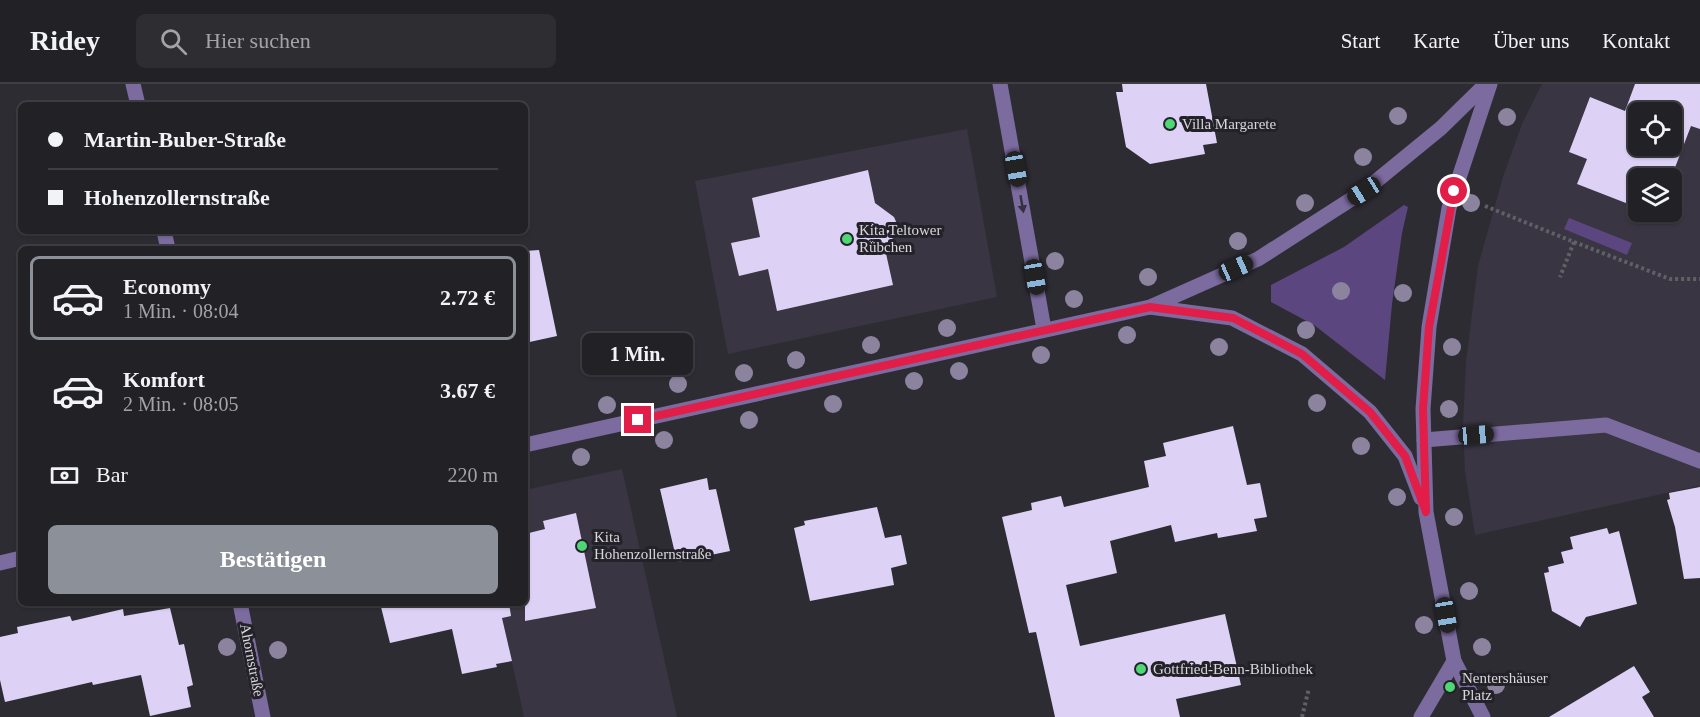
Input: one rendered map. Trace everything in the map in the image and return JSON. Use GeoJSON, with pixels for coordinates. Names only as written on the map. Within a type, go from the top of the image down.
{"type":"FeatureCollection","features":[{"type":"Feature","properties":{"kind":"street"},"geometry":{"type":"LineString","coordinates":[[133,84],[137,102]]}},
{"type":"Feature","properties":{"kind":"street"},"geometry":{"type":"LineString","coordinates":[[1000,84],[1044,329]]}},
{"type":"Feature","properties":{"kind":"street"},"geometry":{"type":"LineString","coordinates":[[528,444],[1150,307],[1258,259],[1364,191],[1441,128],[1488,84]]}},
{"type":"Feature","properties":{"kind":"street"},"geometry":{"type":"LineString","coordinates":[[1483,717],[1454,661],[1426,512],[1424,440],[1429,327],[1449,208],[1488,84]]}},
{"type":"Feature","properties":{"kind":"street"},"geometry":{"type":"LineString","coordinates":[[1150,307],[1233,318],[1302,354],[1370,412],[1405,456],[1426,512]]}},
{"type":"Feature","properties":{"kind":"street"},"geometry":{"type":"LineString","coordinates":[[1424,440],[1606,425],[1700,461]]}},
{"type":"Feature","properties":{"kind":"street"},"geometry":{"type":"LineString","coordinates":[[0,563],[18,559]]}},
{"type":"Feature","properties":{"kind":"street","name":"Ahornstraße"},"geometry":{"type":"LineString","coordinates":[[241,606],[263,717]]}},
{"type":"Feature","properties":{"kind":"street"},"geometry":{"type":"LineString","coordinates":[[1421,717],[1454,661]]}},
{"type":"Feature","properties":{"kind":"path"},"geometry":{"type":"LineString","coordinates":[[1485,206],[1670,279],[1700,279]]}},
{"type":"Feature","properties":{"kind":"path"},"geometry":{"type":"LineString","coordinates":[[1560,277],[1574,242]]}},
{"type":"Feature","properties":{"kind":"path"},"geometry":{"type":"LineString","coordinates":[[1302,717],[1309,688]]}},
{"type":"Feature","properties":{"kind":"shaded area"},"geometry":{"type":"Polygon","coordinates":[[[1542,84],[1700,84],[1700,490],[1698,486],[1475,535],[1465,471],[1463,425],[1466,362],[1478,266],[1503,177],[1522,124],[1542,84]]]}},
{"type":"Feature","properties":{"kind":"shaded area","name":"Kita Teltower Rübchen"},"geometry":{"type":"Polygon","coordinates":[[[967,129],[997,297],[728,354],[695,181],[967,129]]]}},
{"type":"Feature","properties":{"kind":"shaded area"},"geometry":{"type":"Polygon","coordinates":[[[1404,205],[1408,207],[1392,304],[1385,380],[1314,325],[1271,302],[1271,285],[1344,247],[1404,205]]]}},
{"type":"Feature","properties":{"kind":"shaded area"},"geometry":{"type":"Polygon","coordinates":[[[1569,218],[1632,243],[1627,255],[1564,229],[1569,218]]]}},
{"type":"Feature","properties":{"kind":"shaded area","name":"Kita Hohenzollernstraße"},"geometry":{"type":"Polygon","coordinates":[[[622,469],[677,717],[524,717],[500,606],[528,606],[528,489],[622,469]]]}},
{"type":"Feature","properties":{"kind":"building","name":"Villa Margarete"},"geometry":{"type":"Polygon","coordinates":[[[1122,84],[1206,84],[1217,143],[1203,145],[1205,154],[1150,164],[1126,147],[1116,92],[1123,92],[1122,84]]]}},
{"type":"Feature","properties":{"kind":"building"},"geometry":{"type":"Polygon","coordinates":[[[1635,84],[1700,84],[1700,129],[1691,126],[1682,149],[1682,102],[1628,102],[1635,84]]]}},
{"type":"Feature","properties":{"kind":"building"},"geometry":{"type":"Polygon","coordinates":[[[1590,97],[1625,111],[1628,103],[1628,156],[1679,156],[1675,168],[1628,168],[1628,204],[1577,184],[1587,159],[1569,152],[1590,97]]]}},
{"type":"Feature","properties":{"kind":"building"},"geometry":{"type":"Polygon","coordinates":[[[868,170],[875,203],[894,217],[897,224],[898,231],[885,249],[893,285],[777,311],[768,269],[739,276],[731,243],[760,237],[752,198],[868,170]]]}},
{"type":"Feature","properties":{"kind":"building"},"geometry":{"type":"Polygon","coordinates":[[[539,250],[557,336],[528,342],[528,251],[539,250]]]}},
{"type":"Feature","properties":{"kind":"building"},"geometry":{"type":"Polygon","coordinates":[[[1233,426],[1247,485],[1260,483],[1267,517],[1254,519],[1257,531],[1218,538],[1217,533],[1175,542],[1171,525],[1110,541],[1117,573],[1066,585],[1080,646],[1225,614],[1241,685],[1176,699],[1180,717],[1055,717],[1036,632],[1029,633],[1002,517],[1032,510],[1031,503],[1061,496],[1064,507],[1149,487],[1144,461],[1166,456],[1163,443],[1233,426]]]}},
{"type":"Feature","properties":{"kind":"building"},"geometry":{"type":"Polygon","coordinates":[[[707,478],[709,490],[716,489],[730,551],[677,562],[660,489],[707,478]]]}},
{"type":"Feature","properties":{"kind":"building"},"geometry":{"type":"Polygon","coordinates":[[[1700,487],[1700,578],[1684,579],[1675,527],[1667,500],[1670,499],[1669,493],[1700,487]]]}},
{"type":"Feature","properties":{"kind":"building"},"geometry":{"type":"Polygon","coordinates":[[[877,507],[885,538],[901,535],[907,564],[891,568],[894,585],[810,601],[794,528],[805,525],[804,521],[877,507]]]}},
{"type":"Feature","properties":{"kind":"building"},"geometry":{"type":"Polygon","coordinates":[[[576,513],[596,608],[525,621],[525,606],[528,606],[528,533],[545,529],[543,521],[576,513]]]}},
{"type":"Feature","properties":{"kind":"building"},"geometry":{"type":"Polygon","coordinates":[[[1607,528],[1609,534],[1619,531],[1637,604],[1586,617],[1580,627],[1552,611],[1544,573],[1549,572],[1548,567],[1564,563],[1561,552],[1573,549],[1570,537],[1607,528]]]}},
{"type":"Feature","properties":{"kind":"building"},"geometry":{"type":"Polygon","coordinates":[[[381,606],[509,606],[511,616],[502,618],[512,661],[496,664],[497,667],[462,674],[452,629],[390,643],[381,606]]]}},
{"type":"Feature","properties":{"kind":"building"},"geometry":{"type":"Polygon","coordinates":[[[170,608],[179,645],[184,644],[193,685],[187,687],[191,707],[150,716],[141,675],[93,685],[92,682],[5,702],[0,680],[0,637],[18,633],[17,627],[70,616],[72,621],[123,609],[124,616],[170,608]]]}},
{"type":"Feature","properties":{"kind":"building"},"geometry":{"type":"Polygon","coordinates":[[[1634,666],[1650,692],[1642,697],[1654,717],[1549,717],[1634,666]]]}},
{"type":"Feature","properties":{"kind":"place","name":"Villa Margarete"},"geometry":{"type":"Point","coordinates":[1170,124]}},
{"type":"Feature","properties":{"kind":"place","name":"Kita Teltower Rübchen"},"geometry":{"type":"Point","coordinates":[847,239]}},
{"type":"Feature","properties":{"kind":"place","name":"Kita Hohenzollernstraße"},"geometry":{"type":"Point","coordinates":[582,546]}},
{"type":"Feature","properties":{"kind":"place","name":"Gottfried-Benn-Bibliothek"},"geometry":{"type":"Point","coordinates":[1141,669]}},
{"type":"Feature","properties":{"kind":"place","name":"Nentershäuser Platz"},"geometry":{"type":"Point","coordinates":[1450,687]}},
{"type":"Feature","properties":{"kind":"route"},"geometry":{"type":"LineString","coordinates":[[638,420],[1150,307],[1233,318],[1302,354],[1370,412],[1405,456],[1426,512],[1423,409],[1429,327],[1449,208],[1454,191]]}}]}
